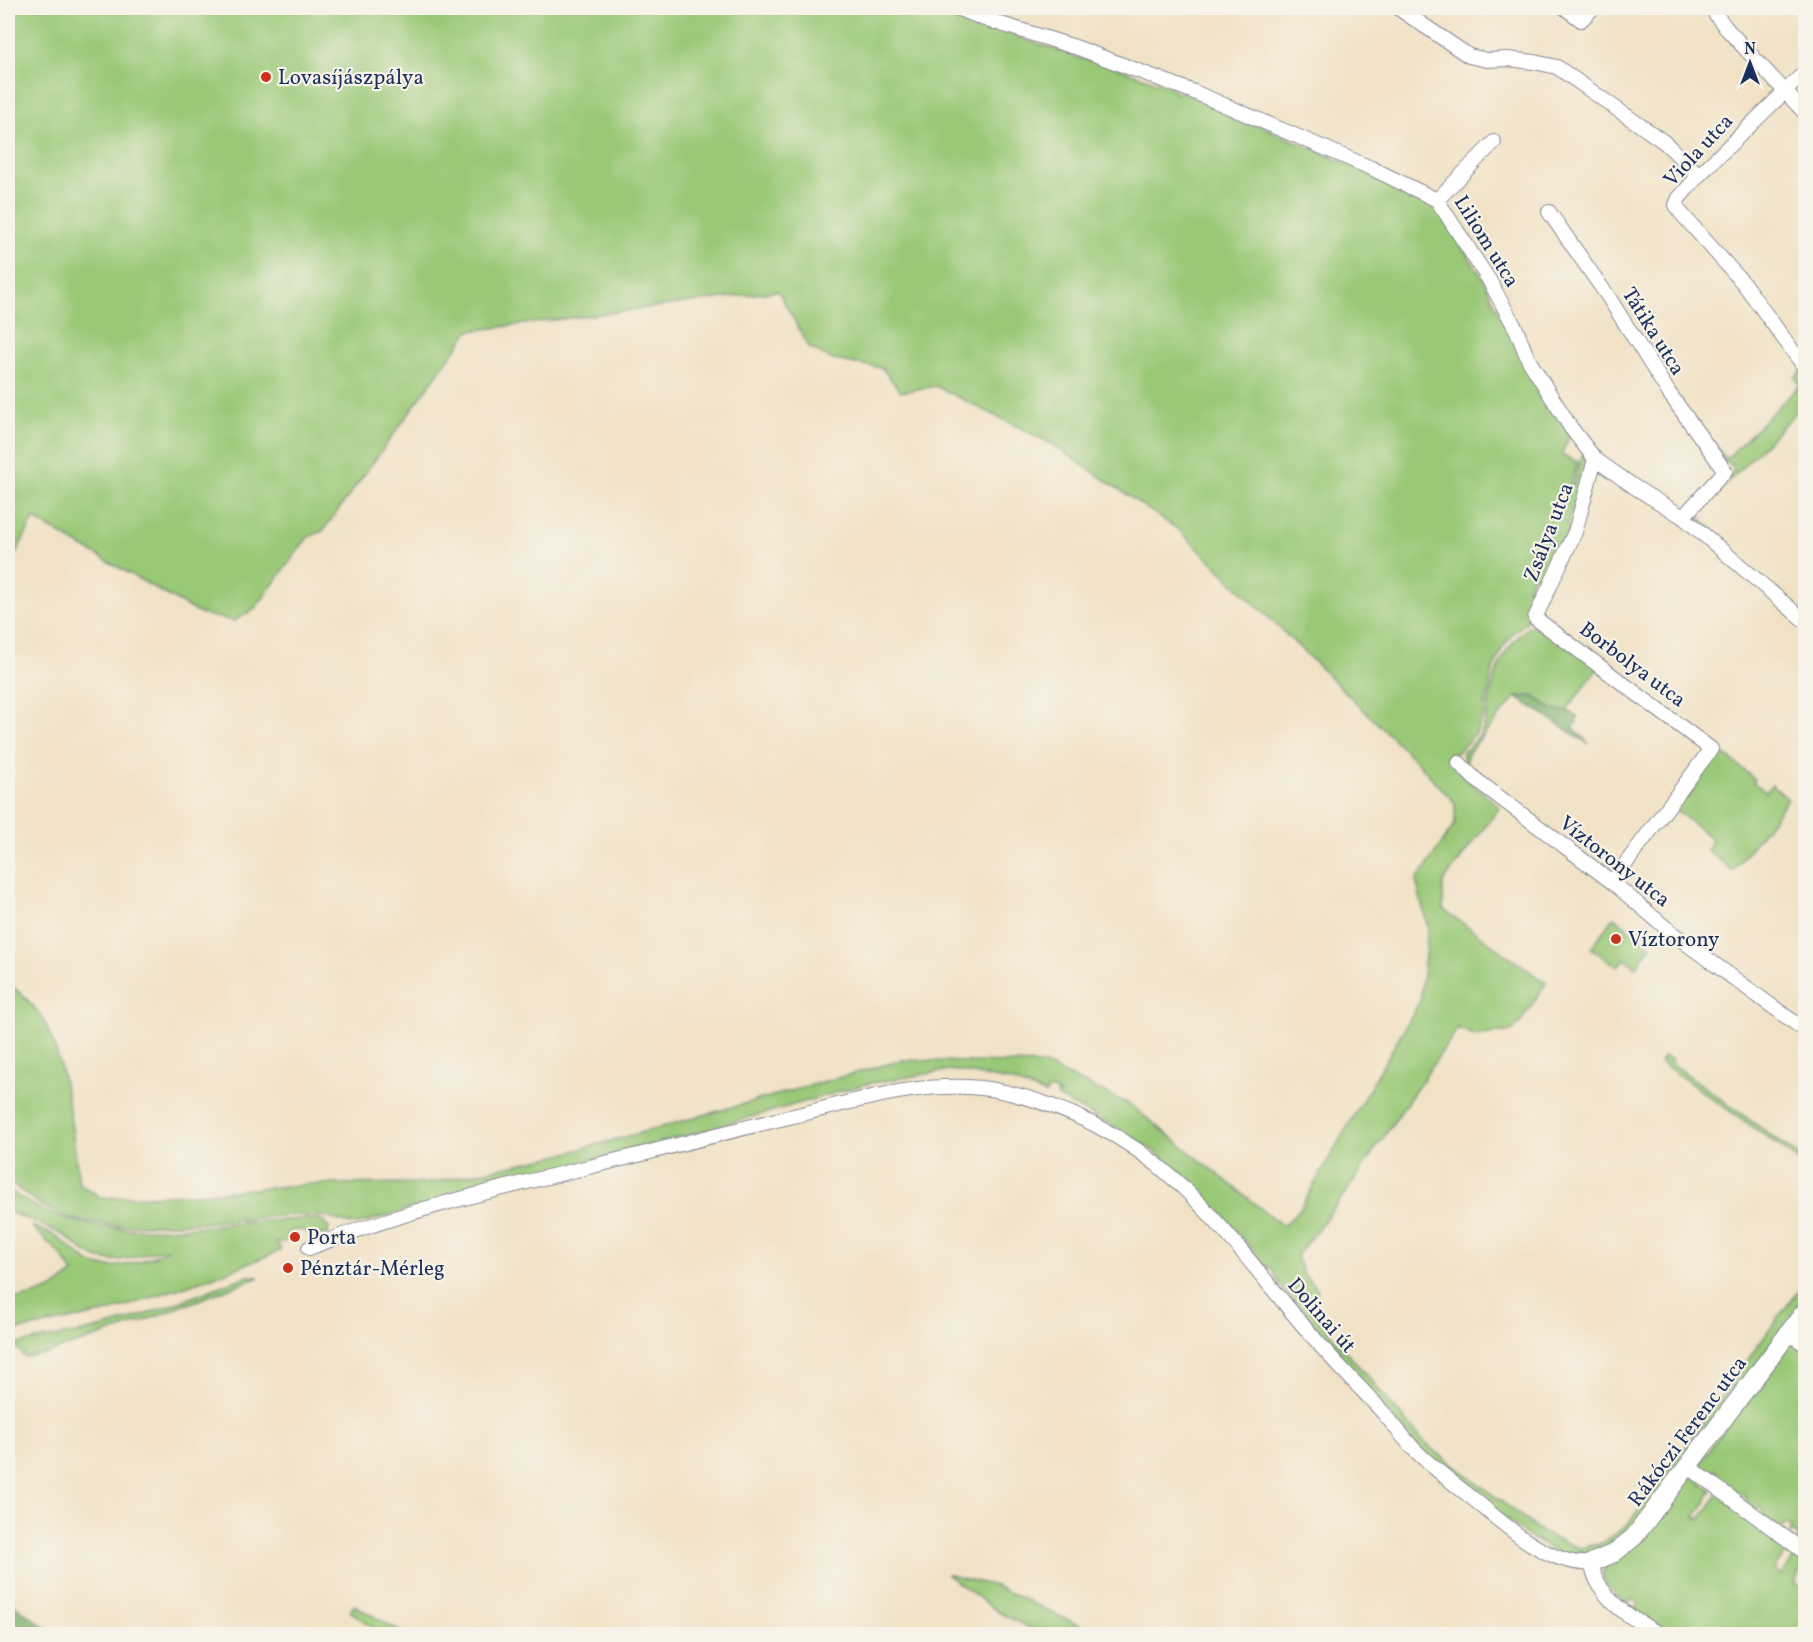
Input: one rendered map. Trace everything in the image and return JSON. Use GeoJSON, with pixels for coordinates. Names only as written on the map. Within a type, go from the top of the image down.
{"type":"FeatureCollection","features":[{"type":"Feature","properties":{"kind":"street","name":"Liliom utca"},"geometry":{"type":"LineString","coordinates":[[956,8],[1068,44],[1194,92],[1371,168],[1437,200],[1489,280],[1516,329],[1528,359],[1571,428],[1595,459],[1635,488],[1683,517],[1806,622]]}},
{"type":"Feature","properties":{"kind":"street"},"geometry":{"type":"LineString","coordinates":[[1398,8],[1469,56],[1487,60],[1507,59],[1534,62],[1557,68],[1664,142],[1699,175]]}},
{"type":"Feature","properties":{"kind":"street"},"geometry":{"type":"LineString","coordinates":[[1565,8],[1581,20],[1593,8]]}},
{"type":"Feature","properties":{"kind":"street"},"geometry":{"type":"LineString","coordinates":[[1711,8],[1726,28],[1806,114]]}},
{"type":"Feature","properties":{"kind":"street","name":"Viola utca"},"geometry":{"type":"LineString","coordinates":[[1806,71],[1699,175],[1679,198],[1677,208],[1744,285],[1806,369]]}},
{"type":"Feature","properties":{"kind":"street"},"geometry":{"type":"LineString","coordinates":[[1437,200],[1494,142]]}},
{"type":"Feature","properties":{"kind":"street","name":"Tátika utca"},"geometry":{"type":"LineString","coordinates":[[1549,212],[1609,298],[1669,393],[1725,471],[1683,517]]}},
{"type":"Feature","properties":{"kind":"street","name":"Zsálya utca"},"geometry":{"type":"LineString","coordinates":[[1535,618],[1575,531],[1595,459]]}},
{"type":"Feature","properties":{"kind":"street","name":"Borbolya utca"},"geometry":{"type":"LineString","coordinates":[[1535,618],[1712,749],[1612,882]]}},
{"type":"Feature","properties":{"kind":"street","name":"Víztorony utca"},"geometry":{"type":"LineString","coordinates":[[1459,763],[1475,780],[1612,882],[1672,933],[1805,1029]]}},
{"type":"Feature","properties":{"kind":"street","name":"Dolinai út"},"geometry":{"type":"LineString","coordinates":[[309,1248],[346,1233],[439,1206],[840,1104],[904,1091],[951,1087],[983,1088],[1020,1096],[1048,1104],[1087,1121],[1143,1153],[1208,1213],[1315,1340],[1415,1450],[1514,1533],[1560,1558],[1574,1563],[1591,1563]]}},
{"type":"Feature","properties":{"kind":"street","name":"Rákóczi Ferenc utca"},"geometry":{"type":"LineString","coordinates":[[1591,1563],[1614,1553],[1634,1537],[1806,1310]]}},
{"type":"Feature","properties":{"kind":"street"},"geometry":{"type":"LineString","coordinates":[[1790,1334],[1806,1345]]}},
{"type":"Feature","properties":{"kind":"street"},"geometry":{"type":"LineString","coordinates":[[1689,1467],[1806,1553]]}},
{"type":"Feature","properties":{"kind":"street"},"geometry":{"type":"LineString","coordinates":[[1591,1563],[1597,1584],[1611,1601],[1625,1614],[1659,1635]]}},
{"type":"Feature","properties":{"kind":"green space"},"geometry":{"type":"Polygon","coordinates":[[[8,8],[924,8],[966,19],[1077,57],[1113,66],[1173,88],[1175,94],[1181,91],[1398,188],[1399,193],[1409,200],[1427,199],[1435,204],[1484,280],[1529,367],[1570,435],[1561,455],[1578,462],[1570,484],[1573,484],[1584,450],[1590,457],[1567,526],[1571,529],[1546,581],[1533,575],[1527,589],[1533,587],[1541,591],[1526,622],[1513,633],[1502,649],[1493,670],[1483,718],[1476,733],[1455,754],[1451,752],[1447,755],[1464,777],[1500,807],[1443,882],[1443,909],[1546,983],[1520,1023],[1511,1031],[1475,1036],[1458,1028],[1346,1192],[1296,1257],[1304,1275],[1318,1290],[1307,1306],[1425,1443],[1543,1533],[1579,1548],[1602,1543],[1627,1526],[1805,1281],[1805,1298],[1633,1532],[1588,1558],[1561,1555],[1523,1533],[1421,1451],[1344,1362],[1337,1348],[1329,1343],[1291,1298],[1277,1280],[1273,1270],[1265,1265],[1193,1182],[1152,1150],[1058,1097],[1057,1094],[1061,1094],[1053,1090],[1048,1090],[1046,1094],[1010,1081],[951,1070],[866,1084],[689,1135],[500,1183],[355,1225],[322,1216],[287,1215],[216,1222],[119,1226],[71,1219],[41,1205],[8,1181],[8,982],[34,1007],[46,1026],[61,1069],[79,1184],[102,1198],[209,1193],[310,1184],[430,1183],[560,1155],[902,1060],[1043,1064],[1129,1104],[1283,1226],[1300,1209],[1420,1001],[1428,928],[1416,881],[1455,824],[1455,803],[1417,762],[1180,531],[1052,444],[936,386],[901,392],[882,368],[833,360],[809,347],[778,291],[469,331],[323,531],[308,537],[255,609],[234,621],[200,614],[34,519],[8,568],[8,8]]]}},
{"type":"Feature","properties":{"kind":"green space"},"geometry":{"type":"Polygon","coordinates":[[[1801,371],[1805,374],[1805,403],[1697,514],[1718,537],[1694,517],[1693,512],[1718,486],[1722,486],[1734,470],[1730,463],[1724,463],[1713,446],[1715,444],[1726,459],[1800,385],[1795,378],[1801,371]]]}},
{"type":"Feature","properties":{"kind":"green space"},"geometry":{"type":"Polygon","coordinates":[[[1530,626],[1536,626],[1599,667],[1566,711],[1553,710],[1533,696],[1516,697],[1470,751],[1467,763],[1463,759],[1463,752],[1482,731],[1497,670],[1513,642],[1530,626]]]}},
{"type":"Feature","properties":{"kind":"green space"},"geometry":{"type":"Polygon","coordinates":[[[1533,696],[1553,710],[1569,711],[1578,718],[1574,728],[1589,744],[1516,697],[1533,696]]]}},
{"type":"Feature","properties":{"kind":"green space"},"geometry":{"type":"Polygon","coordinates":[[[1718,751],[1732,760],[1766,792],[1772,785],[1788,799],[1733,871],[1707,850],[1712,839],[1672,807],[1718,751]]]}},
{"type":"Feature","properties":{"kind":"green space"},"geometry":{"type":"Polygon","coordinates":[[[1614,917],[1651,946],[1636,967],[1625,959],[1618,967],[1591,948],[1614,917]]]}},
{"type":"Feature","properties":{"kind":"green space"},"geometry":{"type":"Polygon","coordinates":[[[1663,1057],[1671,1059],[1673,1064],[1798,1155],[1805,1162],[1805,1172],[1800,1163],[1781,1147],[1660,1062],[1663,1057]]]}},
{"type":"Feature","properties":{"kind":"green space"},"geometry":{"type":"Polygon","coordinates":[[[8,1189],[42,1210],[79,1223],[118,1228],[158,1229],[320,1219],[329,1228],[328,1234],[312,1237],[301,1230],[287,1232],[288,1241],[276,1243],[280,1251],[224,1273],[109,1312],[8,1332],[8,1300],[51,1289],[73,1273],[62,1256],[31,1226],[58,1238],[96,1265],[114,1266],[133,1263],[169,1249],[122,1260],[93,1257],[63,1235],[8,1211],[8,1189]]]}},
{"type":"Feature","properties":{"kind":"green space"},"geometry":{"type":"Polygon","coordinates":[[[248,1276],[259,1277],[133,1325],[48,1353],[25,1357],[15,1346],[128,1320],[248,1276]]]}},
{"type":"Feature","properties":{"kind":"green space"},"geometry":{"type":"Polygon","coordinates":[[[1791,1344],[1795,1344],[1805,1352],[1805,1547],[1797,1540],[1799,1537],[1793,1532],[1789,1535],[1792,1528],[1785,1523],[1782,1528],[1764,1516],[1761,1507],[1756,1510],[1744,1500],[1746,1497],[1741,1494],[1737,1497],[1734,1494],[1736,1491],[1717,1477],[1718,1473],[1715,1470],[1711,1474],[1707,1470],[1704,1472],[1701,1468],[1701,1461],[1757,1384],[1762,1388],[1765,1383],[1760,1379],[1791,1344]]]}},
{"type":"Feature","properties":{"kind":"green space"},"geometry":{"type":"Polygon","coordinates":[[[1693,1477],[1712,1491],[1695,1517],[1700,1519],[1718,1494],[1787,1546],[1787,1551],[1774,1569],[1781,1575],[1797,1554],[1805,1560],[1805,1567],[1794,1583],[1805,1591],[1805,1634],[1680,1634],[1649,1621],[1634,1610],[1638,1603],[1632,1599],[1627,1605],[1608,1588],[1602,1575],[1605,1566],[1689,1478],[1693,1477]]]}},
{"type":"Feature","properties":{"kind":"green space"},"geometry":{"type":"Polygon","coordinates":[[[946,1574],[995,1586],[1098,1634],[1046,1634],[1036,1631],[1000,1613],[946,1574]]]}},
{"type":"Feature","properties":{"kind":"green space"},"geometry":{"type":"Polygon","coordinates":[[[8,1600],[54,1634],[8,1634],[8,1600]]]}},
{"type":"Feature","properties":{"kind":"green space"},"geometry":{"type":"Polygon","coordinates":[[[354,1605],[406,1634],[382,1634],[350,1611],[354,1605]]]}},
{"type":"Feature","properties":{"kind":"place","name":"Lovasíjászpálya"},"geometry":{"type":"Point","coordinates":[266,77]}},
{"type":"Feature","properties":{"kind":"place","name":"Víztorony"},"geometry":{"type":"Point","coordinates":[1616,939]}},
{"type":"Feature","properties":{"kind":"place","name":"Porta"},"geometry":{"type":"Point","coordinates":[295,1237]}},
{"type":"Feature","properties":{"kind":"place","name":"Pénztár-Mérleg"},"geometry":{"type":"Point","coordinates":[288,1268]}}]}
